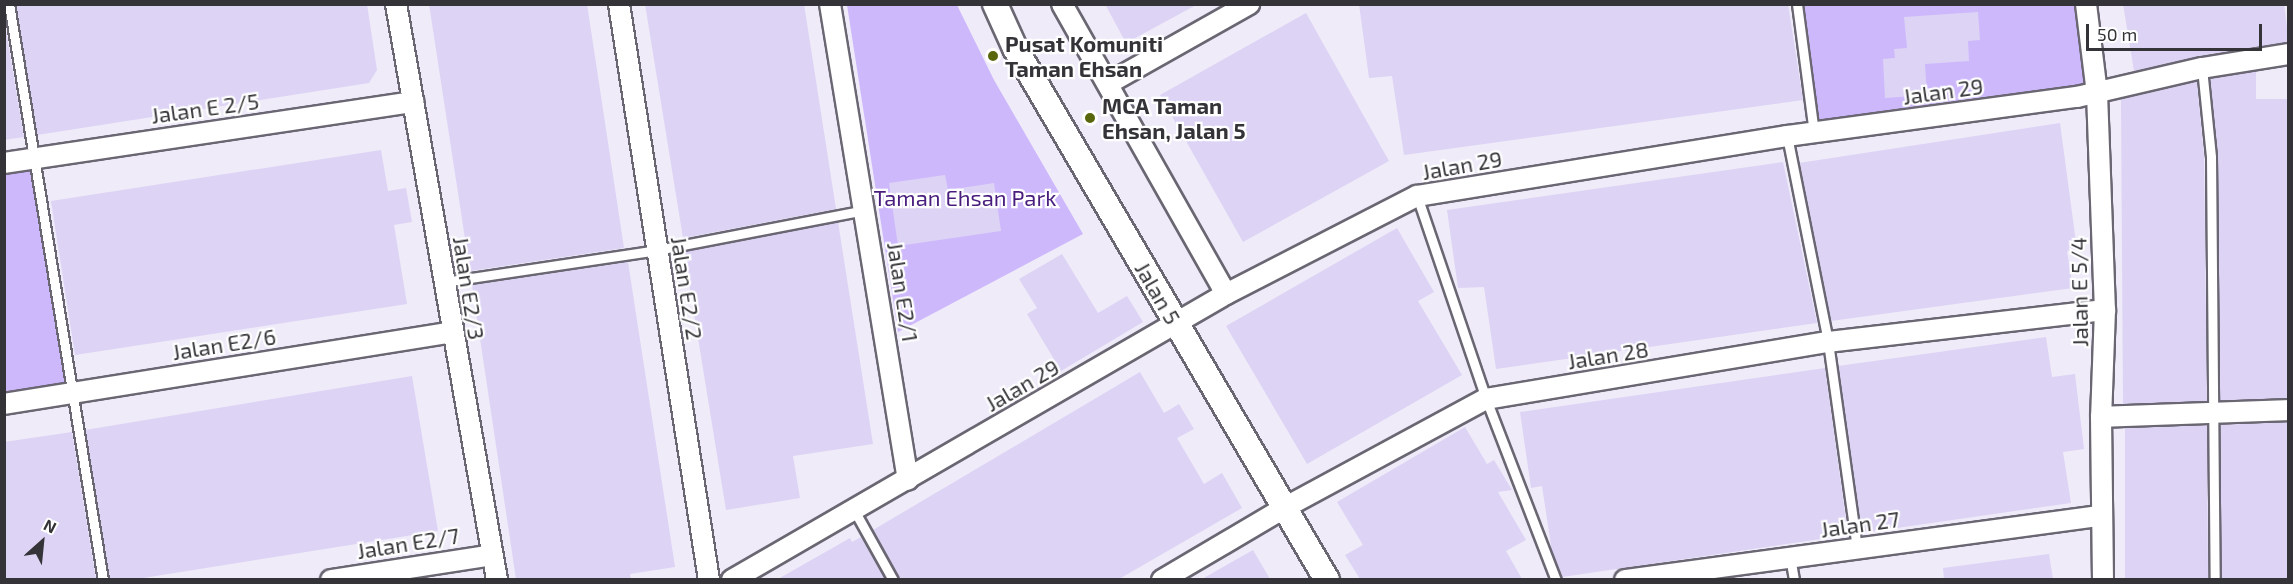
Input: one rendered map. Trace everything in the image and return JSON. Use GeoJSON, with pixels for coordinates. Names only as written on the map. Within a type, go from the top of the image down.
{"type":"FeatureCollection","features":[{"type":"Feature","properties":{"kind":"street","name":"Jalan E2/3"},"geometry":{"type":"LineString","coordinates":[[396,4],[497,579]]}},
{"type":"Feature","properties":{"kind":"street","name":"Jalan E2/2"},"geometry":{"type":"LineString","coordinates":[[619,4],[709,579]]}},
{"type":"Feature","properties":{"kind":"street","name":"Jalan E2/1"},"geometry":{"type":"LineString","coordinates":[[830,4],[867,210],[908,480]]}},
{"type":"Feature","properties":{"kind":"street","name":"Jalan 5"},"geometry":{"type":"LineString","coordinates":[[995,4],[1004,27],[1327,579]]}},
{"type":"Feature","properties":{"kind":"street"},"geometry":{"type":"LineString","coordinates":[[1062,4],[1109,82],[1226,294]]}},
{"type":"Feature","properties":{"kind":"street"},"geometry":{"type":"LineString","coordinates":[[1109,82],[1249,4]]}},
{"type":"Feature","properties":{"kind":"street","name":"Jalan E 5/4"},"geometry":{"type":"LineString","coordinates":[[2086,4],[2097,93],[2105,310],[2101,417],[2103,579]]}},
{"type":"Feature","properties":{"kind":"street","name":"Jalan 29"},"geometry":{"type":"LineString","coordinates":[[732,579],[908,480],[1226,294],[1417,196],[1787,136],[2097,93],[2202,68],[2289,54]]}},
{"type":"Feature","properties":{"kind":"street","name":"Jalan E 2/5"},"geometry":{"type":"LineString","coordinates":[[4,163],[413,102]]}},
{"type":"Feature","properties":{"kind":"street","name":"Jalan 28"},"geometry":{"type":"LineString","coordinates":[[1162,579],[1284,508],[1486,399],[1828,342],[2105,310]]}},
{"type":"Feature","properties":{"kind":"street","name":"Jalan E2/6"},"geometry":{"type":"LineString","coordinates":[[4,404],[452,332]]}},
{"type":"Feature","properties":{"kind":"street"},"geometry":{"type":"LineString","coordinates":[[2101,417],[2289,410]]}},
{"type":"Feature","properties":{"kind":"street","name":"Jalan 27"},"geometry":{"type":"LineString","coordinates":[[1625,579],[2101,516]]}},
{"type":"Feature","properties":{"kind":"street","name":"Jalan E2/7"},"geometry":{"type":"LineString","coordinates":[[331,579],[492,555]]}},
{"type":"Feature","properties":{"kind":"lane"},"geometry":{"type":"LineString","coordinates":[[9,4],[102,579]]}},
{"type":"Feature","properties":{"kind":"lane"},"geometry":{"type":"LineString","coordinates":[[1797,4],[1814,133]]}},
{"type":"Feature","properties":{"kind":"lane"},"geometry":{"type":"LineString","coordinates":[[2202,68],[2211,157],[2211,412],[2215,579]]}},
{"type":"Feature","properties":{"kind":"lane"},"geometry":{"type":"LineString","coordinates":[[1787,136],[1828,342],[1857,548]]}},
{"type":"Feature","properties":{"kind":"lane"},"geometry":{"type":"LineString","coordinates":[[1417,196],[1486,399],[1556,579]]}},
{"type":"Feature","properties":{"kind":"lane"},"geometry":{"type":"LineString","coordinates":[[444,282],[657,250],[867,210]]}},
{"type":"Feature","properties":{"kind":"lane"},"geometry":{"type":"LineString","coordinates":[[854,510],[893,579]]}},
{"type":"Feature","properties":{"kind":"lane"},"geometry":{"type":"LineString","coordinates":[[1790,557],[1794,579]]}},
{"type":"Feature","properties":{"kind":"green space","name":"Taman Ehsan Park"},"geometry":{"type":"Polygon","coordinates":[[[847,5],[957,5],[994,80],[1083,234],[898,332],[847,5]]]}},
{"type":"Feature","properties":{"kind":"green space"},"geometry":{"type":"Polygon","coordinates":[[[1804,5],[2077,5],[2088,84],[1819,122],[1804,5]]]}},
{"type":"Feature","properties":{"kind":"green space"},"geometry":{"type":"Polygon","coordinates":[[[34,158],[71,393],[5,404],[5,163],[34,158]]]}},
{"type":"Feature","properties":{"kind":"building"},"geometry":{"type":"Polygon","coordinates":[[[16,4],[367,4],[377,70],[369,83],[37,135],[16,4]]]}},
{"type":"Feature","properties":{"kind":"building"},"geometry":{"type":"Polygon","coordinates":[[[429,4],[587,4],[624,248],[470,271],[429,4]]]}},
{"type":"Feature","properties":{"kind":"building"},"geometry":{"type":"Polygon","coordinates":[[[645,4],[804,4],[836,209],[683,238],[645,4]]]}},
{"type":"Feature","properties":{"kind":"building"},"geometry":{"type":"Polygon","coordinates":[[[1105,4],[1198,4],[1126,43],[1105,4]]]}},
{"type":"Feature","properties":{"kind":"building"},"geometry":{"type":"Polygon","coordinates":[[[1359,4],[1788,4],[1803,100],[1404,155],[1392,76],[1369,78],[1359,4]]]}},
{"type":"Feature","properties":{"kind":"building"},"geometry":{"type":"Polygon","coordinates":[[[2123,4],[2284,4],[2289,42],[2134,71],[2123,4]]]}},
{"type":"Feature","properties":{"kind":"building"},"geometry":{"type":"Polygon","coordinates":[[[1978,12],[1980,40],[1968,41],[1969,61],[1925,64],[1927,95],[1885,98],[1883,59],[1895,58],[1894,49],[1907,48],[1904,17],[1978,12]]]}},
{"type":"Feature","properties":{"kind":"building"},"geometry":{"type":"Polygon","coordinates":[[[1306,13],[1389,161],[1243,242],[1160,95],[1306,13]]]}},
{"type":"Feature","properties":{"kind":"building"},"geometry":{"type":"Polygon","coordinates":[[[4,18],[24,137],[4,140],[4,18]]]}},
{"type":"Feature","properties":{"kind":"building"},"geometry":{"type":"Polygon","coordinates":[[[2256,71],[2256,99],[2289,99],[2289,398],[2220,401],[2218,157],[2210,79],[2256,71]]]}},
{"type":"Feature","properties":{"kind":"building"},"geometry":{"type":"Polygon","coordinates":[[[2197,82],[2204,157],[2207,401],[2123,404],[2121,99],[2197,82]]]}},
{"type":"Feature","properties":{"kind":"building"},"geometry":{"type":"Polygon","coordinates":[[[2060,123],[2077,250],[2067,251],[2073,288],[1831,321],[1799,163],[2060,123]]]}},
{"type":"Feature","properties":{"kind":"building"},"geometry":{"type":"Polygon","coordinates":[[[381,150],[388,191],[406,188],[412,222],[394,225],[407,304],[75,355],[51,201],[381,150]]]}},
{"type":"Feature","properties":{"kind":"building"},"geometry":{"type":"Polygon","coordinates":[[[1783,162],[1817,323],[1496,369],[1484,287],[1458,288],[1447,210],[1783,162]]]}},
{"type":"Feature","properties":{"kind":"building"},"geometry":{"type":"Polygon","coordinates":[[[945,175],[948,190],[994,183],[1001,231],[898,246],[889,183],[945,175]]]}},
{"type":"Feature","properties":{"kind":"building"},"geometry":{"type":"Polygon","coordinates":[[[838,222],[873,444],[793,456],[800,498],[726,510],[684,252],[838,222]]]}},
{"type":"Feature","properties":{"kind":"building"},"geometry":{"type":"Polygon","coordinates":[[[1397,228],[1434,292],[1418,301],[1462,375],[1307,464],[1226,326],[1397,228]]]}},
{"type":"Feature","properties":{"kind":"building"},"geometry":{"type":"Polygon","coordinates":[[[1062,254],[1098,313],[1127,296],[1143,322],[1061,371],[1027,314],[1037,308],[1019,279],[1062,254]]]}},
{"type":"Feature","properties":{"kind":"building"},"geometry":{"type":"Polygon","coordinates":[[[628,262],[675,567],[630,574],[631,579],[516,579],[472,285],[628,262]]]}},
{"type":"Feature","properties":{"kind":"building"},"geometry":{"type":"Polygon","coordinates":[[[2046,337],[2052,377],[2075,374],[2084,449],[2063,452],[2071,503],[1862,533],[1838,366],[2046,337]]]}},
{"type":"Feature","properties":{"kind":"building"},"geometry":{"type":"Polygon","coordinates":[[[1825,368],[1848,535],[1562,577],[1552,552],[1542,486],[1531,488],[1520,412],[1825,368]]]}},
{"type":"Feature","properties":{"kind":"building"},"geometry":{"type":"Polygon","coordinates":[[[1140,372],[1164,413],[1179,404],[1194,429],[1177,438],[1204,484],[1222,473],[1242,508],[1119,579],[900,579],[873,530],[1140,372]]]}},
{"type":"Feature","properties":{"kind":"building"},"geometry":{"type":"Polygon","coordinates":[[[412,376],[438,531],[137,579],[110,579],[85,430],[412,376]]]}},
{"type":"Feature","properties":{"kind":"building"},"geometry":{"type":"Polygon","coordinates":[[[2289,422],[2289,579],[2222,579],[2220,425],[2289,422]]]}},
{"type":"Feature","properties":{"kind":"building"},"geometry":{"type":"Polygon","coordinates":[[[2207,425],[2208,579],[2125,579],[2125,428],[2207,425]]]}},
{"type":"Feature","properties":{"kind":"building"},"geometry":{"type":"Polygon","coordinates":[[[1465,427],[1487,464],[1494,460],[1512,490],[1498,492],[1526,540],[1506,551],[1522,579],[1360,579],[1345,555],[1363,545],[1337,502],[1465,427]]]}},
{"type":"Feature","properties":{"kind":"building"},"geometry":{"type":"Polygon","coordinates":[[[72,432],[96,579],[4,579],[4,442],[72,432]]]}},
{"type":"Feature","properties":{"kind":"building"},"geometry":{"type":"Polygon","coordinates":[[[861,537],[885,579],[778,579],[850,538],[852,542],[861,537]]]}},
{"type":"Feature","properties":{"kind":"building"},"geometry":{"type":"Polygon","coordinates":[[[1253,550],[1270,579],[1202,579],[1253,550]]]}},
{"type":"Feature","properties":{"kind":"building"},"geometry":{"type":"Polygon","coordinates":[[[2049,554],[2053,579],[1944,579],[1943,568],[2049,554]]]}},
{"type":"Feature","properties":{"kind":"place","name":"Pusat Komuniti Taman Ehsan"},"geometry":{"type":"Point","coordinates":[993,56]}},
{"type":"Feature","properties":{"kind":"place","name":"MCA Taman Ehsan, Jalan 5"},"geometry":{"type":"Point","coordinates":[1090,118]}}]}
